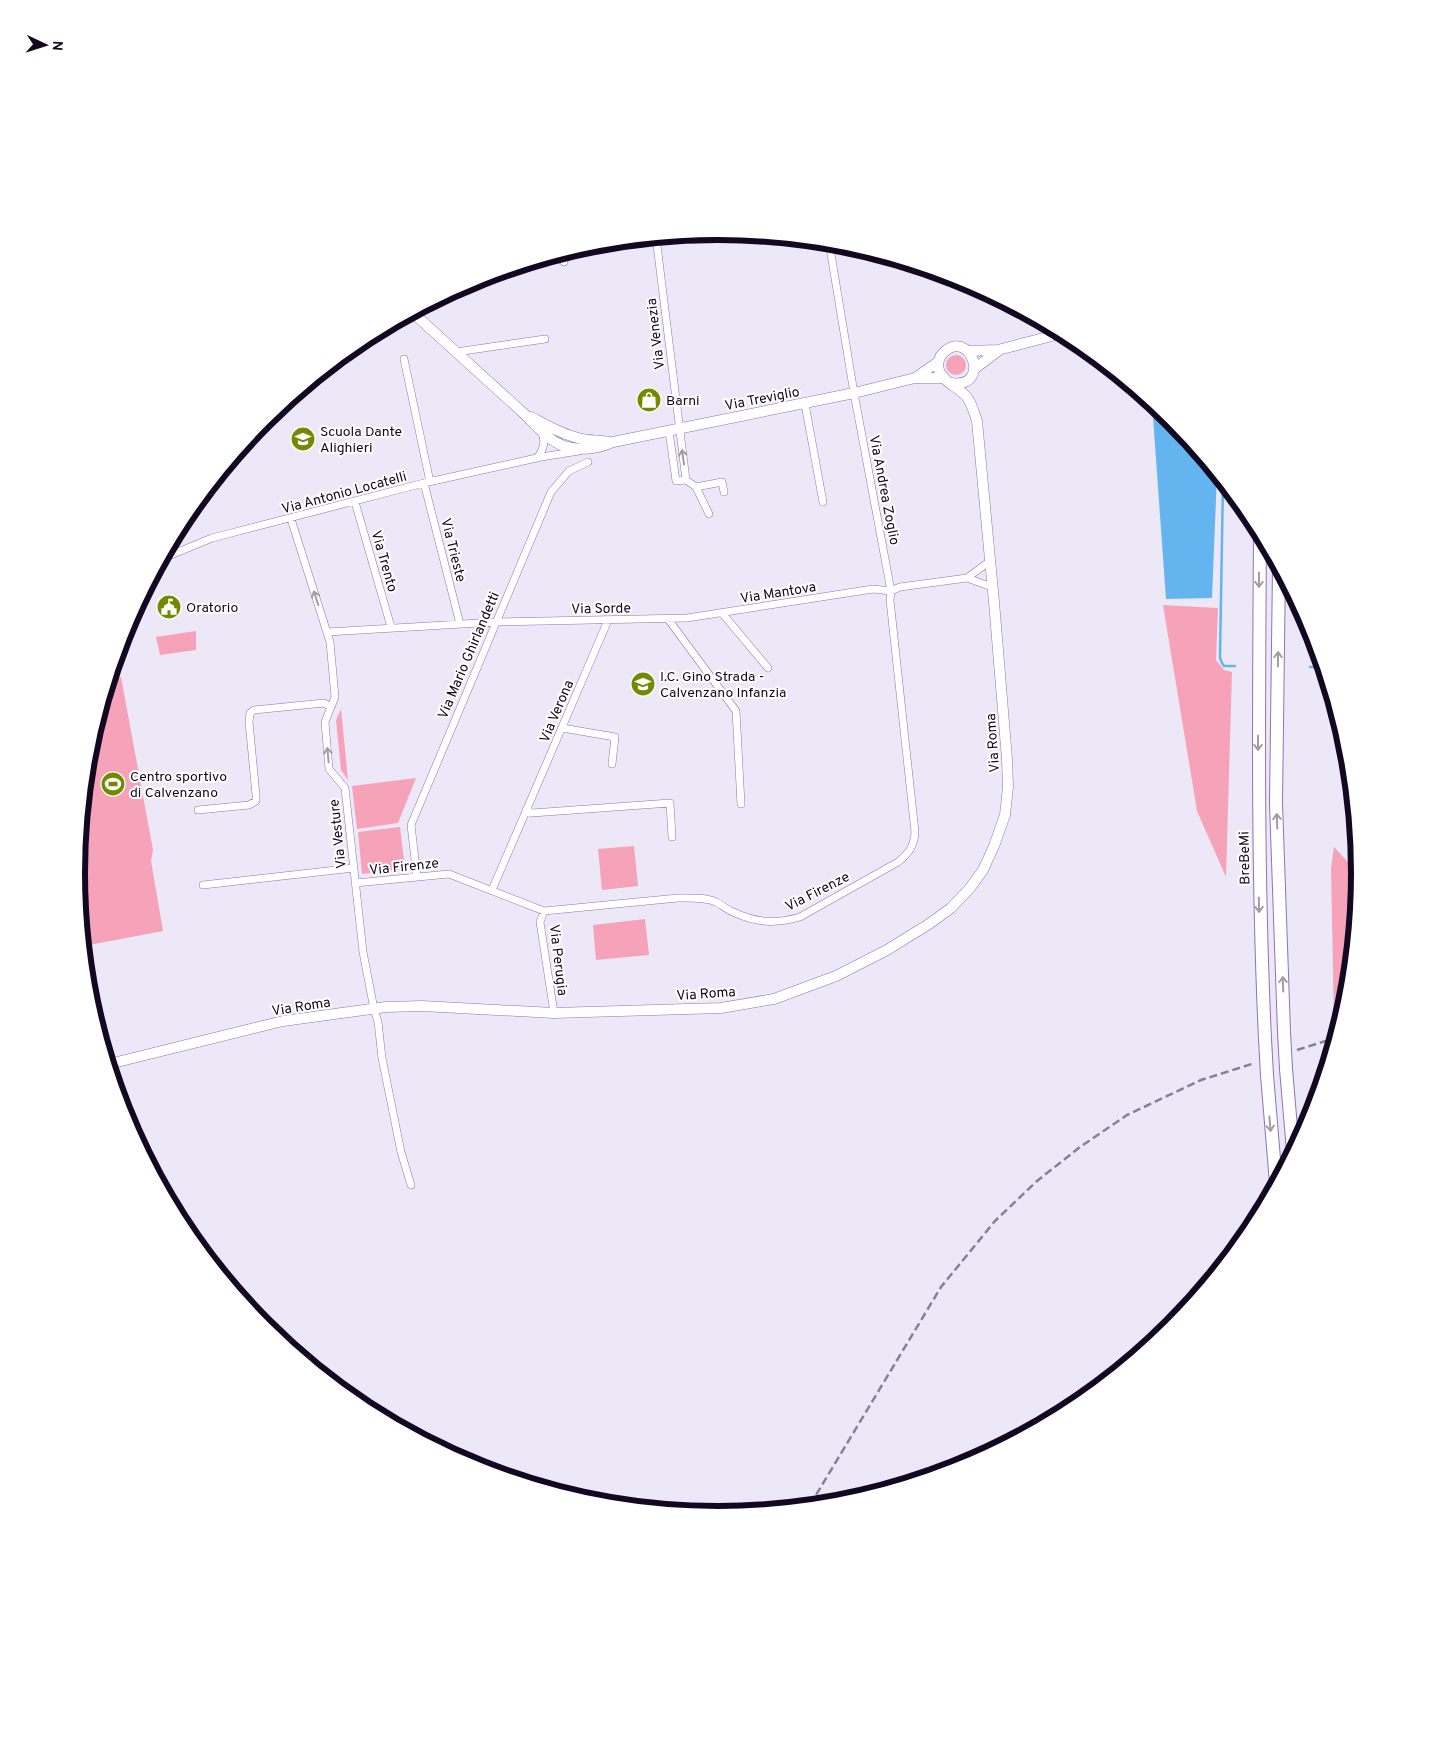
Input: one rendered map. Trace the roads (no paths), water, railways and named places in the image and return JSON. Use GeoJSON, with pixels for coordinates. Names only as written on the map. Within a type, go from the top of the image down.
{"type":"FeatureCollection","features":[{"type":"Feature","properties":{"kind":"highway","name":"BreBeMi"},"geometry":{"type":"LineString","coordinates":[[1260,546],[1258,801],[1260,932],[1267,1076],[1275,1172]]}},
{"type":"Feature","properties":{"kind":"highway"},"geometry":{"type":"LineString","coordinates":[[1279,580],[1276,803],[1284,1032],[1292,1139]]}},
{"type":"Feature","properties":{"kind":"street","name":"Via Venezia"},"geometry":{"type":"LineString","coordinates":[[657,243],[674,430]]}},
{"type":"Feature","properties":{"kind":"street","name":"Via Andrea Zoglio"},"geometry":{"type":"LineString","coordinates":[[830,250],[854,393],[891,591]]}},
{"type":"Feature","properties":{"kind":"street"},"geometry":{"type":"LineString","coordinates":[[417,316],[542,432],[559,443],[587,449],[605,446],[613,442]]}},
{"type":"Feature","properties":{"kind":"street","name":"Via Treviglio"},"geometry":{"type":"LineString","coordinates":[[915,378],[938,362],[940,356],[950,348],[956,347],[968,351],[998,350],[1053,336]]}},
{"type":"Feature","properties":{"kind":"street"},"geometry":{"type":"LineString","coordinates":[[456,352],[545,339]]}},
{"type":"Feature","properties":{"kind":"street","name":"Via Treviglio"},"geometry":{"type":"LineString","coordinates":[[613,442],[805,404],[915,378],[961,383],[998,350]]}},
{"type":"Feature","properties":{"kind":"street"},"geometry":{"type":"LineString","coordinates":[[967,397],[974,359],[968,351]]}},
{"type":"Feature","properties":{"kind":"street","name":"Via Trieste"},"geometry":{"type":"LineString","coordinates":[[404,359],[427,483],[460,624]]}},
{"type":"Feature","properties":{"kind":"street"},"geometry":{"type":"LineString","coordinates":[[938,362],[938,368],[947,380]]}},
{"type":"Feature","properties":{"kind":"street","name":"Via Roma"},"geometry":{"type":"LineString","coordinates":[[115,1063],[283,1021],[374,1009],[422,1006],[554,1013],[721,1008],[774,999],[836,976],[887,950],[951,908],[970,888],[983,870],[1005,815],[1008,787],[977,421],[967,397],[947,380]]}},
{"type":"Feature","properties":{"kind":"street"},"geometry":{"type":"LineString","coordinates":[[805,404],[823,502]]}},
{"type":"Feature","properties":{"kind":"street"},"geometry":{"type":"LineString","coordinates":[[522,412],[554,430],[568,435],[575,446]]}},
{"type":"Feature","properties":{"kind":"street"},"geometry":{"type":"LineString","coordinates":[[674,430],[676,481],[686,480],[696,487],[709,514]]}},
{"type":"Feature","properties":{"kind":"street"},"geometry":{"type":"LineString","coordinates":[[539,457],[544,446],[542,432]]}},
{"type":"Feature","properties":{"kind":"street","name":"Via Antonio Locatelli"},"geometry":{"type":"LineString","coordinates":[[539,457],[552,450],[568,435]]}},
{"type":"Feature","properties":{"kind":"street"},"geometry":{"type":"LineString","coordinates":[[575,446],[613,442]]}},
{"type":"Feature","properties":{"kind":"street","name":"Via Antonio Locatelli"},"geometry":{"type":"LineString","coordinates":[[170,556],[212,538],[427,483],[539,457],[575,446]]}},
{"type":"Feature","properties":{"kind":"street","name":"Via Mario Ghirlandetti"},"geometry":{"type":"LineString","coordinates":[[417,877],[411,825],[551,492],[569,471],[588,462]]}},
{"type":"Feature","properties":{"kind":"street"},"geometry":{"type":"LineString","coordinates":[[696,487],[722,482],[724,492]]}},
{"type":"Feature","properties":{"kind":"street","name":"Via Trento"},"geometry":{"type":"LineString","coordinates":[[355,502],[391,627]]}},
{"type":"Feature","properties":{"kind":"street","name":"Via Vesture"},"geometry":{"type":"LineString","coordinates":[[291,519],[330,642],[335,697],[325,722],[329,769],[345,788],[364,952],[378,1022],[382,1058],[401,1152],[411,1185]]}},
{"type":"Feature","properties":{"kind":"street"},"geometry":{"type":"LineString","coordinates":[[967,578],[990,561]]}},
{"type":"Feature","properties":{"kind":"street"},"geometry":{"type":"LineString","coordinates":[[891,591],[900,587],[967,578],[992,587]]}},
{"type":"Feature","properties":{"kind":"street","name":"Via Mantova"},"geometry":{"type":"LineString","coordinates":[[668,619],[722,613],[873,589],[891,591]]}},
{"type":"Feature","properties":{"kind":"street","name":"Via Firenze"},"geometry":{"type":"LineString","coordinates":[[355,883],[449,874],[544,911],[678,898],[699,898],[716,902],[731,912],[750,919],[784,922],[800,917],[898,862],[910,853],[914,842],[915,832],[890,600],[891,591]]}},
{"type":"Feature","properties":{"kind":"street"},"geometry":{"type":"LineString","coordinates":[[722,613],[768,668]]}},
{"type":"Feature","properties":{"kind":"street"},"geometry":{"type":"LineString","coordinates":[[668,619],[736,711],[741,804]]}},
{"type":"Feature","properties":{"kind":"street","name":"Via Sorde"},"geometry":{"type":"LineString","coordinates":[[327,632],[496,622],[668,619]]}},
{"type":"Feature","properties":{"kind":"street","name":"Via Verona"},"geometry":{"type":"LineString","coordinates":[[492,890],[605,629],[607,620]]}},
{"type":"Feature","properties":{"kind":"street"},"geometry":{"type":"LineString","coordinates":[[198,810],[250,805],[256,801],[250,713],[254,710],[324,703],[331,707]]}},
{"type":"Feature","properties":{"kind":"street"},"geometry":{"type":"LineString","coordinates":[[562,728],[615,737],[612,764]]}},
{"type":"Feature","properties":{"kind":"street"},"geometry":{"type":"LineString","coordinates":[[526,810],[532,813],[670,803],[672,837]]}},
{"type":"Feature","properties":{"kind":"street"},"geometry":{"type":"LineString","coordinates":[[203,885],[354,868]]}},
{"type":"Feature","properties":{"kind":"street","name":"Via Perugia"},"geometry":{"type":"LineString","coordinates":[[544,911],[540,922],[554,1013]]}},
{"type":"Feature","properties":{"kind":"water"},"geometry":{"type":"Polygon","coordinates":[[[1153,413],[1194,455],[1217,483],[1212,598],[1166,599],[1153,413]]]}},
{"type":"Feature","properties":{"kind":"waterway"},"geometry":{"type":"LineString","coordinates":[[1223,491],[1220,658],[1224,666],[1235,666]]}},
{"type":"Feature","properties":{"kind":"waterway"},"geometry":{"type":"LineString","coordinates":[[1310,667],[1316,667]]}},
{"type":"Feature","properties":{"kind":"railway"},"geometry":{"type":"LineString","coordinates":[[1297,1050],[1328,1040]]}},
{"type":"Feature","properties":{"kind":"railway"},"geometry":{"type":"LineString","coordinates":[[814,1498],[941,1287],[995,1221],[1037,1181],[1080,1147],[1127,1115],[1201,1080],[1255,1063]]}},
{"type":"Feature","properties":{"kind":"place","name":"Barni"},"geometry":{"type":"Point","coordinates":[649,400]}},
{"type":"Feature","properties":{"kind":"place","name":"Scuola Dante Alighieri"},"geometry":{"type":"Point","coordinates":[303,439]}},
{"type":"Feature","properties":{"kind":"place","name":"Oratorio"},"geometry":{"type":"Point","coordinates":[169,607]}},
{"type":"Feature","properties":{"kind":"place","name":"I.C. Gino Strada - Calvenzano Infanzia"},"geometry":{"type":"Point","coordinates":[643,684]}},
{"type":"Feature","properties":{"kind":"place","name":"Centro sportivo di Calvenzano"},"geometry":{"type":"Point","coordinates":[113,784]}}]}
